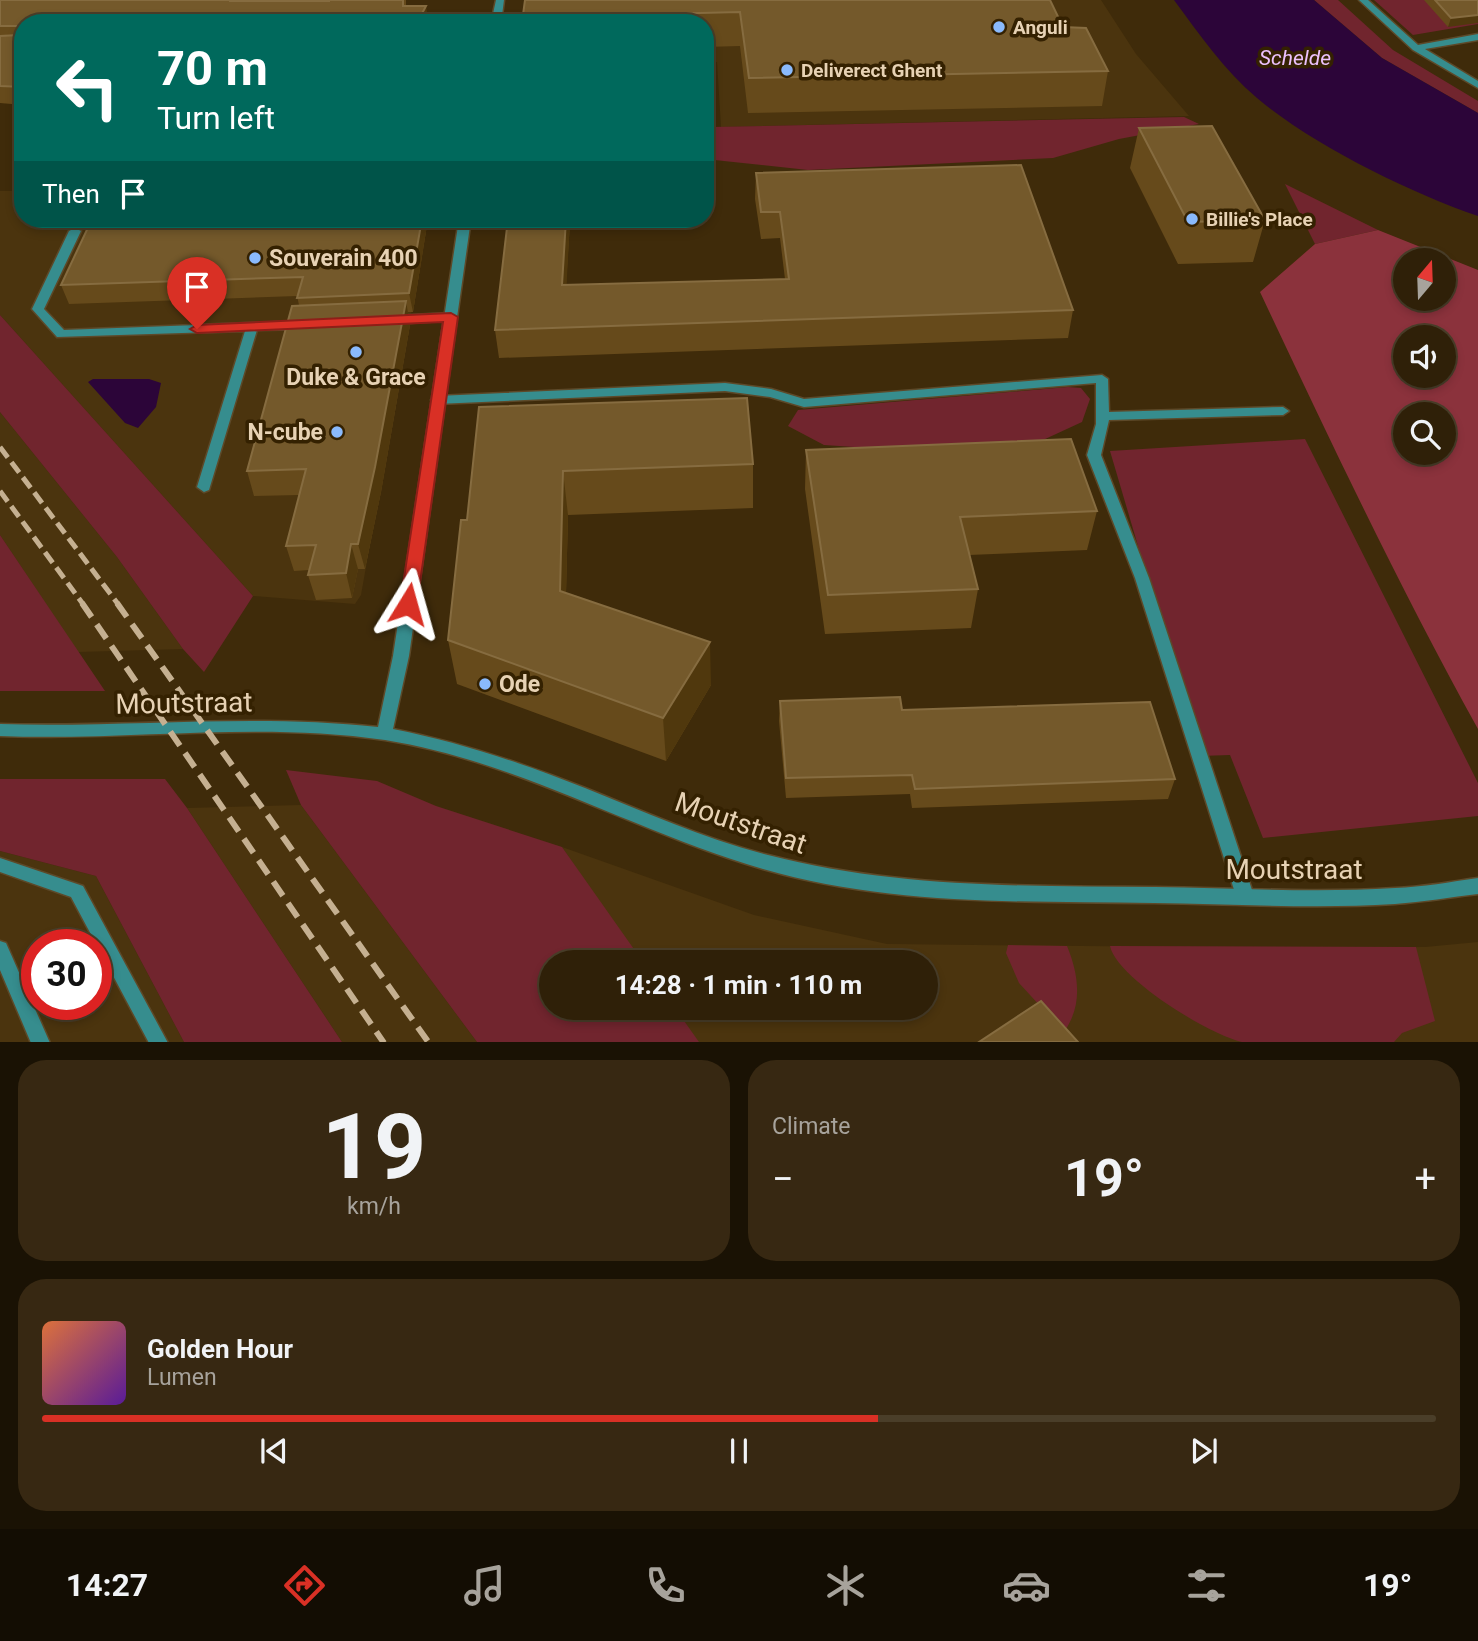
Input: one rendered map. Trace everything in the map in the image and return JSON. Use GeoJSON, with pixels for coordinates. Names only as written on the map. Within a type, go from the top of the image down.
{"type":"FeatureCollection","features":[{"type":"Feature","properties":{"kind":"street"},"geometry":{"type":"LineString","coordinates":[[1363,0],[1416,48],[1478,85]]}},
{"type":"Feature","properties":{"kind":"street"},"geometry":{"type":"LineString","coordinates":[[1416,48],[1478,37]]}},
{"type":"Feature","properties":{"kind":"street"},"geometry":{"type":"LineString","coordinates":[[384,734],[401,656],[464,228]]}},
{"type":"Feature","properties":{"kind":"street"},"geometry":{"type":"LineString","coordinates":[[75,231],[38,309],[61,334],[317,324]]}},
{"type":"Feature","properties":{"kind":"street"},"geometry":{"type":"LineString","coordinates":[[383,321],[451,317]]}},
{"type":"Feature","properties":{"kind":"street"},"geometry":{"type":"LineString","coordinates":[[204,487],[252,328]]}},
{"type":"Feature","properties":{"kind":"street"},"geometry":{"type":"LineString","coordinates":[[438,400],[724,387],[771,393],[804,403],[1102,379],[1102,416],[1094,455],[1142,578],[1245,896]]}},
{"type":"Feature","properties":{"kind":"street"},"geometry":{"type":"LineString","coordinates":[[1102,416],[1283,411]]}},
{"type":"Feature","properties":{"kind":"street","name":"Moutstraat"},"geometry":{"type":"LineString","coordinates":[[0,730],[136,731],[250,727],[384,734],[440,745],[496,762],[760,861],[813,875],[889,886],[992,891],[1245,896],[1398,896],[1478,886]]}},
{"type":"Feature","properties":{"kind":"street"},"geometry":{"type":"LineString","coordinates":[[0,865],[77,891],[159,1042]]}},
{"type":"Feature","properties":{"kind":"street"},"geometry":{"type":"LineString","coordinates":[[0,949],[41,1042]]}},
{"type":"Feature","properties":{"kind":"shaded area"},"geometry":{"type":"Polygon","coordinates":[[[527,0],[1101,0],[1136,54],[1189,116],[721,127],[717,62],[714,62],[714,14],[525,14],[527,0]]]}},
{"type":"Feature","properties":{"kind":"shaded area"},"geometry":{"type":"Polygon","coordinates":[[[1314,0],[1338,0],[1393,50],[1478,101],[1478,113],[1382,58],[1314,0]]]}},
{"type":"Feature","properties":{"kind":"shaded area"},"geometry":{"type":"Polygon","coordinates":[[[1374,0],[1478,0],[1478,24],[1413,35],[1374,0]]]}},
{"type":"Feature","properties":{"kind":"shaded area"},"geometry":{"type":"Polygon","coordinates":[[[1184,117],[1199,124],[1119,139],[1053,158],[808,170],[714,160],[714,127],[1184,117]]]}},
{"type":"Feature","properties":{"kind":"shaded area"},"geometry":{"type":"Polygon","coordinates":[[[1285,184],[1378,230],[1315,244],[1285,184]]]}},
{"type":"Feature","properties":{"kind":"shaded area"},"geometry":{"type":"Polygon","coordinates":[[[0,191],[14,191],[14,228],[426,228],[361,595],[355,604],[253,596],[0,315],[0,191]]]}},
{"type":"Feature","properties":{"kind":"shaded area"},"geometry":{"type":"Polygon","coordinates":[[[1378,230],[1423,248],[1393,248],[1393,312],[1456,312],[1456,261],[1478,270],[1478,729],[1393,567],[1260,292],[1315,244],[1378,230]]]}},
{"type":"Feature","properties":{"kind":"shaded area"},"geometry":{"type":"Polygon","coordinates":[[[0,315],[253,596],[204,672],[183,649],[117,557],[0,412],[0,315]]]}},
{"type":"Feature","properties":{"kind":"shaded area"},"geometry":{"type":"Polygon","coordinates":[[[1081,388],[1090,399],[1082,422],[1043,440],[899,450],[824,445],[788,426],[798,410],[1081,388]]]}},
{"type":"Feature","properties":{"kind":"shaded area"},"geometry":{"type":"Polygon","coordinates":[[[0,412],[117,557],[183,649],[78,652],[0,535],[0,412]]]}},
{"type":"Feature","properties":{"kind":"shaded area"},"geometry":{"type":"Polygon","coordinates":[[[1305,439],[1478,783],[1478,816],[1263,838],[1230,755],[1200,756],[1110,451],[1305,439]]]}},
{"type":"Feature","properties":{"kind":"shaded area"},"geometry":{"type":"Polygon","coordinates":[[[0,535],[105,691],[0,691],[0,535]]]}},
{"type":"Feature","properties":{"kind":"shaded area"},"geometry":{"type":"Polygon","coordinates":[[[286,770],[377,781],[436,806],[562,847],[635,950],[539,950],[539,1020],[683,1020],[699,1042],[477,1042],[301,805],[286,770]]]}},
{"type":"Feature","properties":{"kind":"shaded area"},"geometry":{"type":"Polygon","coordinates":[[[0,779],[165,779],[342,1042],[184,1042],[96,876],[0,851],[0,779]]]}},
{"type":"Feature","properties":{"kind":"shaded area"},"geometry":{"type":"Polygon","coordinates":[[[301,805],[477,1042],[342,1042],[187,808],[301,805]]]}},
{"type":"Feature","properties":{"kind":"shaded area"},"geometry":{"type":"Polygon","coordinates":[[[562,847],[754,915],[887,944],[1265,948],[1425,947],[1478,942],[1478,1042],[694,1042],[679,1020],[938,1020],[938,950],[632,950],[562,847]]]}},
{"type":"Feature","properties":{"kind":"shaded area"},"geometry":{"type":"Polygon","coordinates":[[[0,851],[96,876],[184,1042],[0,1042],[0,851]]]}},
{"type":"Feature","properties":{"kind":"shaded area"},"geometry":{"type":"Polygon","coordinates":[[[1008,945],[1067,946],[1077,990],[1074,1011],[1064,1032],[1019,983],[1006,953],[1008,945]]]}},
{"type":"Feature","properties":{"kind":"shaded area"},"geometry":{"type":"Polygon","coordinates":[[[1110,946],[1416,947],[1435,1021],[1402,1033],[1394,1042],[1243,1042],[1213,1031],[1169,1005],[1129,974],[1116,959],[1110,946]]]}},
{"type":"Feature","properties":{"kind":"water","name":"Schelde"},"geometry":{"type":"Polygon","coordinates":[[[1174,0],[1314,0],[1382,58],[1478,113],[1478,216],[1422,194],[1363,166],[1280,116],[1234,76],[1174,0]]]}},
{"type":"Feature","properties":{"kind":"water"},"geometry":{"type":"Polygon","coordinates":[[[93,379],[149,379],[161,383],[156,407],[138,428],[125,423],[88,382],[93,379]]]}},
{"type":"Feature","properties":{"kind":"building"},"geometry":{"type":"Polygon","coordinates":[[[0,0],[403,0],[403,6],[426,6],[422,14],[14,14],[14,26],[0,26],[0,0]]]}},
{"type":"Feature","properties":{"kind":"building"},"geometry":{"type":"Polygon","coordinates":[[[525,0],[1050,0],[1063,27],[1086,28],[1108,71],[749,78],[740,12],[523,14],[525,0]]]}},
{"type":"Feature","properties":{"kind":"building"},"geometry":{"type":"Polygon","coordinates":[[[1435,0],[1478,0],[1478,15],[1451,18],[1435,0]]]}},
{"type":"Feature","properties":{"kind":"building"},"geometry":{"type":"Polygon","coordinates":[[[14,35],[14,87],[0,86],[0,36],[14,35]]]}},
{"type":"Feature","properties":{"kind":"building"},"geometry":{"type":"Polygon","coordinates":[[[1212,126],[1265,220],[1188,222],[1139,128],[1212,126]]]}},
{"type":"Feature","properties":{"kind":"building"},"geometry":{"type":"Polygon","coordinates":[[[1021,165],[1073,310],[495,330],[507,228],[565,228],[562,285],[789,279],[780,212],[761,212],[756,173],[1021,165]]]}},
{"type":"Feature","properties":{"kind":"building"},"geometry":{"type":"Polygon","coordinates":[[[88,228],[420,228],[409,293],[297,298],[303,277],[61,285],[88,228]]]}},
{"type":"Feature","properties":{"kind":"building"},"geometry":{"type":"Polygon","coordinates":[[[406,301],[358,544],[351,544],[346,573],[308,575],[316,545],[286,546],[306,469],[247,471],[292,306],[406,301]]]}},
{"type":"Feature","properties":{"kind":"building"},"geometry":{"type":"Polygon","coordinates":[[[747,398],[753,464],[563,471],[560,591],[710,642],[663,718],[448,640],[461,520],[467,520],[479,407],[747,398]]]}},
{"type":"Feature","properties":{"kind":"building"},"geometry":{"type":"Polygon","coordinates":[[[1071,439],[1097,511],[960,517],[978,589],[828,595],[806,450],[1071,439]]]}},
{"type":"Feature","properties":{"kind":"building"},"geometry":{"type":"Polygon","coordinates":[[[900,697],[902,710],[1150,702],[1175,779],[915,789],[912,775],[786,778],[780,701],[900,697]]]}},
{"type":"Feature","properties":{"kind":"building"},"geometry":{"type":"Polygon","coordinates":[[[1041,1001],[1078,1042],[979,1042],[1041,1001]]]}},
{"type":"Feature","properties":{"kind":"railway"},"geometry":{"type":"LineString","coordinates":[[0,447],[118,604]]}},
{"type":"Feature","properties":{"kind":"railway"},"geometry":{"type":"LineString","coordinates":[[0,491],[83,604]]}},
{"type":"Feature","properties":{"kind":"railway"},"geometry":{"type":"LineString","coordinates":[[82,603],[383,1042]]}},
{"type":"Feature","properties":{"kind":"railway"},"geometry":{"type":"LineString","coordinates":[[117,603],[428,1042]]}},
{"type":"Feature","properties":{"kind":"place","name":"Anguli"},"geometry":{"type":"Point","coordinates":[999,27]}},
{"type":"Feature","properties":{"kind":"place","name":"Deliverect Ghent"},"geometry":{"type":"Point","coordinates":[787,70]}},
{"type":"Feature","properties":{"kind":"place","name":"Billie's Place"},"geometry":{"type":"Point","coordinates":[1192,219]}},
{"type":"Feature","properties":{"kind":"place","name":"Souverain 400"},"geometry":{"type":"Point","coordinates":[255,258]}},
{"type":"Feature","properties":{"kind":"place","name":"Duke & Grace"},"geometry":{"type":"Point","coordinates":[356,352]}},
{"type":"Feature","properties":{"kind":"place","name":"N-cube"},"geometry":{"type":"Point","coordinates":[337,432]}},
{"type":"Feature","properties":{"kind":"place","name":"Ode"},"geometry":{"type":"Point","coordinates":[485,684]}},
{"type":"Feature","properties":{"kind":"route"},"geometry":{"type":"LineString","coordinates":[[197,329],[451,317],[408,604]]}}]}
